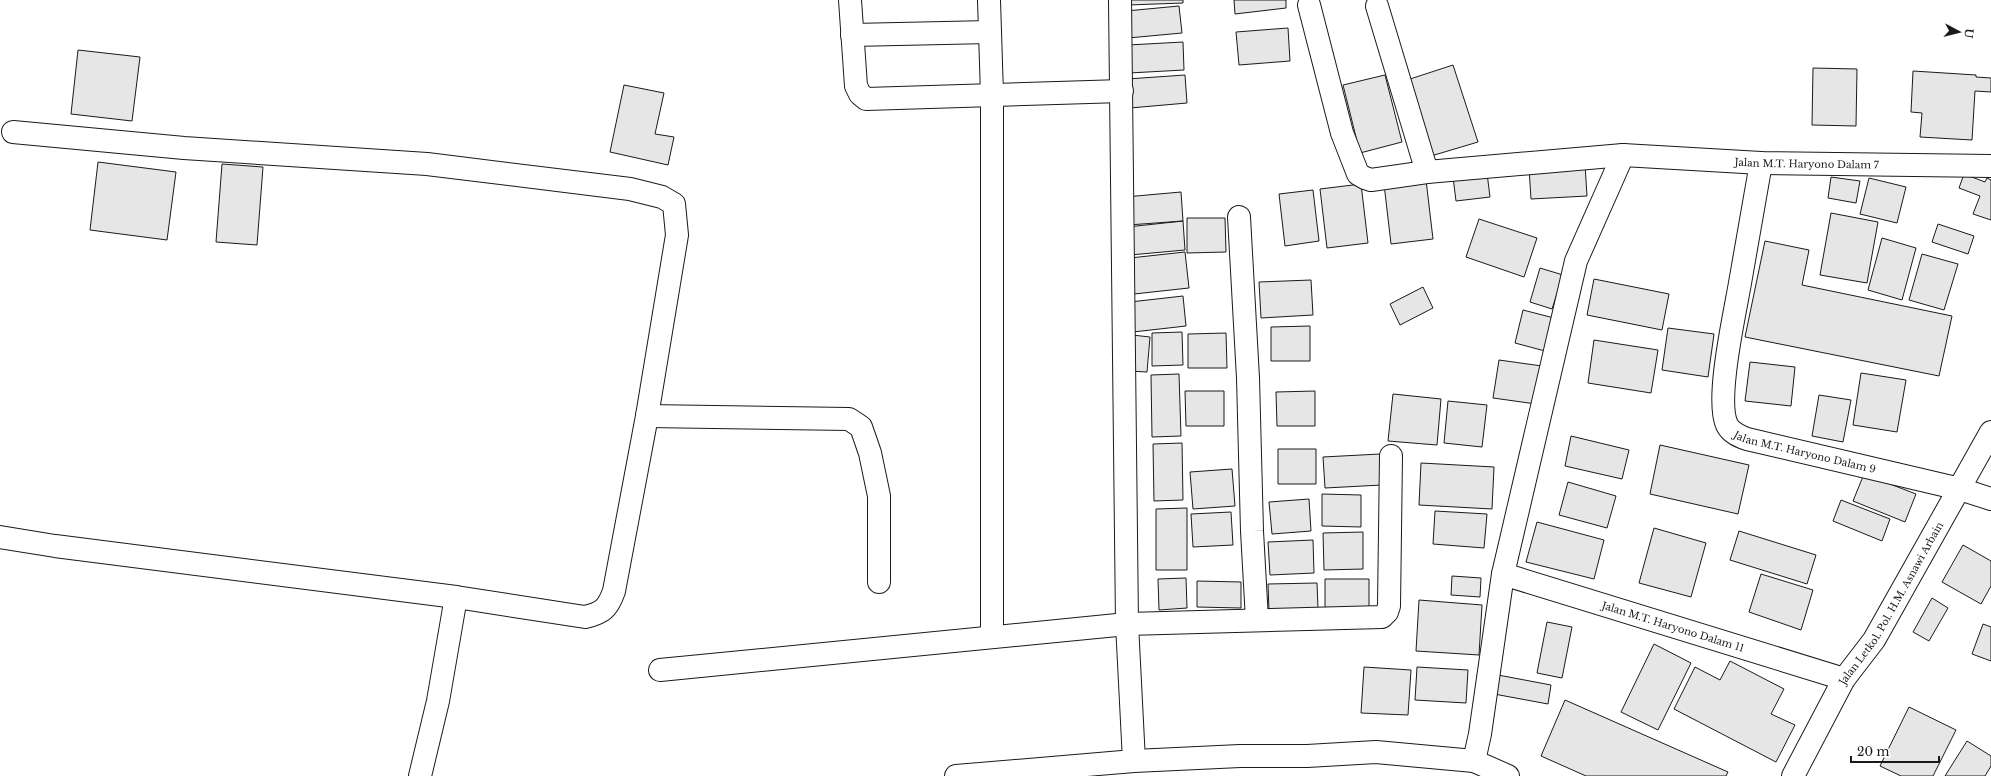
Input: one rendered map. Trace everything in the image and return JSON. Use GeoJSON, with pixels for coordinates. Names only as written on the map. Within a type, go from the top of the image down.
{"type":"FeatureCollection","features":[{"type":"Feature","properties":{"kind":"street"},"geometry":{"type":"LineString","coordinates":[[850,0],[856,86],[860,94],[866,98],[1122,91]]}},
{"type":"Feature","properties":{"kind":"street"},"geometry":{"type":"LineString","coordinates":[[989,0],[992,95],[992,637]]}},
{"type":"Feature","properties":{"kind":"street"},"geometry":{"type":"LineString","coordinates":[[1120,0],[1127,624],[1134,761]]}},
{"type":"Feature","properties":{"kind":"street","name":"Jalan M.T. Haryono Dalam 7"},"geometry":{"type":"LineString","coordinates":[[1309,5],[1342,133],[1358,174],[1371,180],[1427,172],[1623,155],[1761,163],[1991,166]]}},
{"type":"Feature","properties":{"kind":"street"},"geometry":{"type":"LineString","coordinates":[[1377,6],[1427,172]]}},
{"type":"Feature","properties":{"kind":"street"},"geometry":{"type":"LineString","coordinates":[[852,35],[990,32]]}},
{"type":"Feature","properties":{"kind":"street"},"geometry":{"type":"LineString","coordinates":[[0,537],[55,546],[456,598],[586,617],[598,614],[609,605],[614,591],[647,416],[677,235],[674,204],[662,197],[630,189],[427,164],[184,148],[13,132]]}},
{"type":"Feature","properties":{"kind":"street"},"geometry":{"type":"LineString","coordinates":[[1474,761],[1480,734],[1503,574],[1576,261],[1623,155]]}},
{"type":"Feature","properties":{"kind":"street","name":"Jalan M.T. Haryono Dalam 9"},"geometry":{"type":"LineString","coordinates":[[1761,163],[1728,350],[1724,385],[1724,409],[1727,425],[1735,434],[1747,439],[1960,488],[1991,499]]}},
{"type":"Feature","properties":{"kind":"street"},"geometry":{"type":"LineString","coordinates":[[1239,217],[1248,378],[1252,531],[1257,620]]}},
{"type":"Feature","properties":{"kind":"street"},"geometry":{"type":"LineString","coordinates":[[647,416],[849,419],[861,427],[870,453],[879,496],[879,582]]}},
{"type":"Feature","properties":{"kind":"street","name":"Jalan Letkol. Pol. H.M. Asnawi Arbain"},"geometry":{"type":"LineString","coordinates":[[1793,776],[1844,679],[1874,640],[1991,432]]}},
{"type":"Feature","properties":{"kind":"street"},"geometry":{"type":"LineString","coordinates":[[660,670],[1127,624],[1382,617],[1387,612],[1389,606],[1391,456]]}},
{"type":"Feature","properties":{"kind":"street","name":"Jalan M.T. Haryono Dalam 11"},"geometry":{"type":"LineString","coordinates":[[1503,574],[1844,679]]}},
{"type":"Feature","properties":{"kind":"street"},"geometry":{"type":"LineString","coordinates":[[420,776],[438,701],[456,598]]}},
{"type":"Feature","properties":{"kind":"street"},"geometry":{"type":"LineString","coordinates":[[956,776],[1134,761],[1376,752],[1474,761],[1508,776]]}},
{"type":"Feature","properties":{"kind":"building"},"geometry":{"type":"Polygon","coordinates":[[[1127,0],[1183,0],[1183,3],[1128,5],[1127,0]]]}},
{"type":"Feature","properties":{"kind":"building"},"geometry":{"type":"Polygon","coordinates":[[[1234,0],[1286,0],[1286,8],[1235,14],[1234,0]]]}},
{"type":"Feature","properties":{"kind":"building"},"geometry":{"type":"Polygon","coordinates":[[[1179,6],[1182,33],[1128,38],[1126,11],[1179,6]]]}},
{"type":"Feature","properties":{"kind":"building"},"geometry":{"type":"Polygon","coordinates":[[[1288,28],[1290,61],[1239,65],[1236,32],[1288,28]]]}},
{"type":"Feature","properties":{"kind":"building"},"geometry":{"type":"Polygon","coordinates":[[[1183,42],[1184,70],[1129,73],[1128,45],[1183,42]]]}},
{"type":"Feature","properties":{"kind":"building"},"geometry":{"type":"Polygon","coordinates":[[[78,50],[140,57],[132,121],[71,114],[78,50]]]}},
{"type":"Feature","properties":{"kind":"building"},"geometry":{"type":"Polygon","coordinates":[[[1453,65],[1478,142],[1431,156],[1407,80],[1453,65]]]}},
{"type":"Feature","properties":{"kind":"building"},"geometry":{"type":"Polygon","coordinates":[[[1813,68],[1857,69],[1856,126],[1812,125],[1813,68]]]}},
{"type":"Feature","properties":{"kind":"building"},"geometry":{"type":"Polygon","coordinates":[[[1913,71],[1976,75],[1976,77],[1991,78],[1991,92],[1975,91],[1972,140],[1920,137],[1922,113],[1911,112],[1913,71]]]}},
{"type":"Feature","properties":{"kind":"building"},"geometry":{"type":"Polygon","coordinates":[[[1185,75],[1187,103],[1130,108],[1127,79],[1185,75]]]}},
{"type":"Feature","properties":{"kind":"building"},"geometry":{"type":"Polygon","coordinates":[[[1385,75],[1402,142],[1360,153],[1343,85],[1385,75]]]}},
{"type":"Feature","properties":{"kind":"building"},"geometry":{"type":"Polygon","coordinates":[[[624,85],[664,93],[655,134],[674,137],[668,165],[610,152],[624,85]]]}},
{"type":"Feature","properties":{"kind":"building"},"geometry":{"type":"Polygon","coordinates":[[[98,162],[176,172],[167,240],[90,230],[98,162]]]}},
{"type":"Feature","properties":{"kind":"building"},"geometry":{"type":"Polygon","coordinates":[[[222,164],[263,167],[257,245],[216,242],[222,164]]]}},
{"type":"Feature","properties":{"kind":"building"},"geometry":{"type":"Polygon","coordinates":[[[1585,164],[1587,196],[1531,199],[1529,168],[1585,164]]]}},
{"type":"Feature","properties":{"kind":"building"},"geometry":{"type":"Polygon","coordinates":[[[1487,173],[1490,197],[1456,201],[1453,177],[1487,173]]]}},
{"type":"Feature","properties":{"kind":"building"},"geometry":{"type":"Polygon","coordinates":[[[1964,174],[1985,182],[1987,178],[1991,180],[1991,220],[1973,214],[1980,196],[1959,188],[1964,174]]]}},
{"type":"Feature","properties":{"kind":"building"},"geometry":{"type":"Polygon","coordinates":[[[1831,177],[1860,181],[1856,203],[1828,198],[1831,177]]]}},
{"type":"Feature","properties":{"kind":"building"},"geometry":{"type":"Polygon","coordinates":[[[1869,178],[1906,187],[1897,223],[1860,214],[1869,178]]]}},
{"type":"Feature","properties":{"kind":"building"},"geometry":{"type":"Polygon","coordinates":[[[1426,180],[1433,239],[1391,244],[1384,184],[1426,180]]]}},
{"type":"Feature","properties":{"kind":"building"},"geometry":{"type":"Polygon","coordinates":[[[1361,184],[1368,243],[1327,248],[1320,189],[1361,184]]]}},
{"type":"Feature","properties":{"kind":"building"},"geometry":{"type":"Polygon","coordinates":[[[1313,190],[1319,241],[1285,246],[1279,194],[1313,190]]]}},
{"type":"Feature","properties":{"kind":"building"},"geometry":{"type":"Polygon","coordinates":[[[1181,192],[1183,221],[1128,225],[1125,197],[1181,192]]]}},
{"type":"Feature","properties":{"kind":"building"},"geometry":{"type":"Polygon","coordinates":[[[1831,213],[1878,222],[1867,283],[1820,275],[1831,213]]]}},
{"type":"Feature","properties":{"kind":"building"},"geometry":{"type":"Polygon","coordinates":[[[1187,218],[1225,218],[1226,252],[1187,253],[1187,218]]]}},
{"type":"Feature","properties":{"kind":"building"},"geometry":{"type":"Polygon","coordinates":[[[1479,219],[1537,238],[1524,277],[1466,257],[1479,219]]]}},
{"type":"Feature","properties":{"kind":"building"},"geometry":{"type":"Polygon","coordinates":[[[1183,221],[1185,250],[1130,255],[1127,227],[1183,221]]]}},
{"type":"Feature","properties":{"kind":"building"},"geometry":{"type":"Polygon","coordinates":[[[1938,224],[1974,236],[1968,254],[1932,242],[1938,224]]]}},
{"type":"Feature","properties":{"kind":"building"},"geometry":{"type":"Polygon","coordinates":[[[1882,238],[1916,248],[1902,300],[1868,290],[1882,238]]]}},
{"type":"Feature","properties":{"kind":"building"},"geometry":{"type":"Polygon","coordinates":[[[1765,241],[1809,250],[1802,285],[1952,316],[1939,376],[1745,337],[1765,241]]]}},
{"type":"Feature","properties":{"kind":"building"},"geometry":{"type":"Polygon","coordinates":[[[1185,252],[1189,288],[1134,294],[1130,258],[1185,252]]]}},
{"type":"Feature","properties":{"kind":"building"},"geometry":{"type":"Polygon","coordinates":[[[1922,254],[1958,264],[1944,310],[1909,300],[1922,254]]]}},
{"type":"Feature","properties":{"kind":"building"},"geometry":{"type":"Polygon","coordinates":[[[1540,268],[1563,275],[1552,309],[1530,302],[1540,268]]]}},
{"type":"Feature","properties":{"kind":"building"},"geometry":{"type":"Polygon","coordinates":[[[1594,279],[1669,294],[1662,330],[1587,315],[1594,279]]]}},
{"type":"Feature","properties":{"kind":"building"},"geometry":{"type":"Polygon","coordinates":[[[1311,280],[1313,315],[1261,318],[1259,282],[1311,280]]]}},
{"type":"Feature","properties":{"kind":"building"},"geometry":{"type":"Polygon","coordinates":[[[1423,287],[1433,308],[1400,325],[1390,304],[1423,287]]]}},
{"type":"Feature","properties":{"kind":"building"},"geometry":{"type":"Polygon","coordinates":[[[1183,296],[1186,326],[1133,332],[1130,302],[1183,296]]]}},
{"type":"Feature","properties":{"kind":"building"},"geometry":{"type":"Polygon","coordinates":[[[1523,310],[1554,318],[1545,351],[1515,343],[1523,310]]]}},
{"type":"Feature","properties":{"kind":"building"},"geometry":{"type":"Polygon","coordinates":[[[1310,326],[1310,361],[1271,361],[1271,327],[1310,326]]]}},
{"type":"Feature","properties":{"kind":"building"},"geometry":{"type":"Polygon","coordinates":[[[1668,328],[1714,334],[1708,377],[1662,370],[1668,328]]]}},
{"type":"Feature","properties":{"kind":"building"},"geometry":{"type":"Polygon","coordinates":[[[1182,332],[1183,365],[1152,366],[1152,333],[1182,332]]]}},
{"type":"Feature","properties":{"kind":"building"},"geometry":{"type":"Polygon","coordinates":[[[1226,333],[1227,368],[1188,368],[1188,334],[1226,333]]]}},
{"type":"Feature","properties":{"kind":"building"},"geometry":{"type":"Polygon","coordinates":[[[1132,335],[1150,337],[1147,372],[1129,371],[1132,335]]]}},
{"type":"Feature","properties":{"kind":"building"},"geometry":{"type":"Polygon","coordinates":[[[1594,340],[1658,350],[1651,393],[1588,383],[1594,340]]]}},
{"type":"Feature","properties":{"kind":"building"},"geometry":{"type":"Polygon","coordinates":[[[1499,360],[1542,366],[1536,404],[1493,398],[1499,360]]]}},
{"type":"Feature","properties":{"kind":"building"},"geometry":{"type":"Polygon","coordinates":[[[1750,362],[1795,367],[1791,406],[1745,401],[1750,362]]]}},
{"type":"Feature","properties":{"kind":"building"},"geometry":{"type":"Polygon","coordinates":[[[1861,373],[1906,380],[1897,432],[1853,425],[1861,373]]]}},
{"type":"Feature","properties":{"kind":"building"},"geometry":{"type":"Polygon","coordinates":[[[1179,374],[1181,436],[1152,437],[1151,375],[1179,374]]]}},
{"type":"Feature","properties":{"kind":"building"},"geometry":{"type":"Polygon","coordinates":[[[1185,391],[1224,391],[1224,426],[1186,426],[1185,391]]]}},
{"type":"Feature","properties":{"kind":"building"},"geometry":{"type":"Polygon","coordinates":[[[1315,391],[1315,426],[1277,426],[1276,392],[1315,391]]]}},
{"type":"Feature","properties":{"kind":"building"},"geometry":{"type":"Polygon","coordinates":[[[1393,394],[1441,399],[1437,445],[1388,441],[1393,394]]]}},
{"type":"Feature","properties":{"kind":"building"},"geometry":{"type":"Polygon","coordinates":[[[1819,395],[1851,400],[1843,442],[1812,436],[1819,395]]]}},
{"type":"Feature","properties":{"kind":"building"},"geometry":{"type":"Polygon","coordinates":[[[1448,401],[1487,405],[1482,447],[1444,443],[1448,401]]]}},
{"type":"Feature","properties":{"kind":"building"},"geometry":{"type":"Polygon","coordinates":[[[1571,436],[1629,450],[1622,479],[1565,466],[1571,436]]]}},
{"type":"Feature","properties":{"kind":"building"},"geometry":{"type":"Polygon","coordinates":[[[1182,443],[1183,500],[1154,501],[1153,444],[1182,443]]]}},
{"type":"Feature","properties":{"kind":"building"},"geometry":{"type":"Polygon","coordinates":[[[1660,445],[1749,465],[1738,514],[1650,494],[1660,445]]]}},
{"type":"Feature","properties":{"kind":"building"},"geometry":{"type":"Polygon","coordinates":[[[1278,449],[1316,449],[1316,484],[1278,484],[1278,449]]]}},
{"type":"Feature","properties":{"kind":"building"},"geometry":{"type":"Polygon","coordinates":[[[1380,454],[1382,485],[1325,488],[1323,457],[1380,454]]]}},
{"type":"Feature","properties":{"kind":"building"},"geometry":{"type":"Polygon","coordinates":[[[1421,463],[1494,467],[1492,509],[1419,505],[1421,463]]]}},
{"type":"Feature","properties":{"kind":"building"},"geometry":{"type":"Polygon","coordinates":[[[1232,469],[1235,506],[1193,509],[1190,472],[1232,469]]]}},
{"type":"Feature","properties":{"kind":"building"},"geometry":{"type":"Polygon","coordinates":[[[1864,474],[1916,494],[1905,522],[1853,501],[1864,474]]]}},
{"type":"Feature","properties":{"kind":"building"},"geometry":{"type":"Polygon","coordinates":[[[1568,482],[1616,496],[1607,528],[1559,515],[1568,482]]]}},
{"type":"Feature","properties":{"kind":"building"},"geometry":{"type":"Polygon","coordinates":[[[1322,494],[1361,495],[1361,527],[1322,526],[1322,494]]]}},
{"type":"Feature","properties":{"kind":"building"},"geometry":{"type":"Polygon","coordinates":[[[1309,499],[1311,531],[1272,534],[1269,502],[1309,499]]]}},
{"type":"Feature","properties":{"kind":"building"},"geometry":{"type":"Polygon","coordinates":[[[1841,500],[1890,519],[1882,541],[1833,521],[1841,500]]]}},
{"type":"Feature","properties":{"kind":"building"},"geometry":{"type":"Polygon","coordinates":[[[1187,508],[1187,570],[1156,570],[1156,509],[1187,508]]]}},
{"type":"Feature","properties":{"kind":"building"},"geometry":{"type":"Polygon","coordinates":[[[1435,511],[1487,514],[1484,548],[1433,544],[1435,511]]]}},
{"type":"Feature","properties":{"kind":"building"},"geometry":{"type":"Polygon","coordinates":[[[1231,512],[1233,545],[1193,547],[1191,514],[1231,512]]]}},
{"type":"Feature","properties":{"kind":"building"},"geometry":{"type":"Polygon","coordinates":[[[1537,522],[1604,540],[1594,579],[1526,562],[1537,522]]]}},
{"type":"Feature","properties":{"kind":"building"},"geometry":{"type":"Polygon","coordinates":[[[1654,528],[1706,543],[1691,597],[1639,583],[1654,528]]]}},
{"type":"Feature","properties":{"kind":"building"},"geometry":{"type":"Polygon","coordinates":[[[1739,531],[1816,555],[1807,584],[1730,560],[1739,531]]]}},
{"type":"Feature","properties":{"kind":"building"},"geometry":{"type":"Polygon","coordinates":[[[1363,532],[1363,569],[1324,570],[1323,533],[1363,532]]]}},
{"type":"Feature","properties":{"kind":"building"},"geometry":{"type":"Polygon","coordinates":[[[1313,540],[1314,573],[1270,575],[1268,542],[1313,540]]]}},
{"type":"Feature","properties":{"kind":"building"},"geometry":{"type":"Polygon","coordinates":[[[1963,545],[1991,561],[1991,586],[1981,604],[1942,582],[1963,545]]]}},
{"type":"Feature","properties":{"kind":"building"},"geometry":{"type":"Polygon","coordinates":[[[1761,574],[1813,590],[1801,630],[1749,612],[1761,574]]]}},
{"type":"Feature","properties":{"kind":"building"},"geometry":{"type":"Polygon","coordinates":[[[1452,576],[1481,578],[1480,597],[1451,595],[1452,576]]]}},
{"type":"Feature","properties":{"kind":"building"},"geometry":{"type":"Polygon","coordinates":[[[1186,578],[1187,608],[1159,610],[1158,579],[1186,578]]]}},
{"type":"Feature","properties":{"kind":"building"},"geometry":{"type":"Polygon","coordinates":[[[1325,579],[1369,579],[1369,609],[1325,609],[1325,579]]]}},
{"type":"Feature","properties":{"kind":"building"},"geometry":{"type":"Polygon","coordinates":[[[1197,581],[1241,582],[1241,608],[1197,607],[1197,581]]]}},
{"type":"Feature","properties":{"kind":"building"},"geometry":{"type":"Polygon","coordinates":[[[1317,583],[1318,608],[1269,611],[1268,584],[1317,583]]]}},
{"type":"Feature","properties":{"kind":"building"},"geometry":{"type":"Polygon","coordinates":[[[1932,598],[1948,608],[1929,641],[1913,632],[1932,598]]]}},
{"type":"Feature","properties":{"kind":"building"},"geometry":{"type":"Polygon","coordinates":[[[1419,600],[1482,605],[1479,655],[1416,651],[1419,600]]]}},
{"type":"Feature","properties":{"kind":"building"},"geometry":{"type":"Polygon","coordinates":[[[1547,622],[1572,627],[1562,678],[1537,673],[1547,622]]]}},
{"type":"Feature","properties":{"kind":"building"},"geometry":{"type":"Polygon","coordinates":[[[1983,624],[1991,627],[1991,661],[1972,654],[1983,624]]]}},
{"type":"Feature","properties":{"kind":"building"},"geometry":{"type":"Polygon","coordinates":[[[1654,644],[1691,663],[1658,730],[1621,712],[1654,644]]]}},
{"type":"Feature","properties":{"kind":"building"},"geometry":{"type":"Polygon","coordinates":[[[1730,661],[1784,689],[1771,714],[1795,725],[1776,762],[1674,709],[1695,667],[1720,680],[1730,661]]]}},
{"type":"Feature","properties":{"kind":"building"},"geometry":{"type":"Polygon","coordinates":[[[1364,667],[1411,670],[1408,715],[1361,713],[1364,667]]]}},
{"type":"Feature","properties":{"kind":"building"},"geometry":{"type":"Polygon","coordinates":[[[1417,667],[1468,670],[1466,703],[1415,700],[1417,667]]]}},
{"type":"Feature","properties":{"kind":"building"},"geometry":{"type":"Polygon","coordinates":[[[1498,675],[1551,685],[1548,704],[1494,694],[1498,675]]]}},
{"type":"Feature","properties":{"kind":"building"},"geometry":{"type":"Polygon","coordinates":[[[1565,700],[1728,772],[1726,776],[1586,776],[1541,756],[1565,700]]]}},
{"type":"Feature","properties":{"kind":"building"},"geometry":{"type":"Polygon","coordinates":[[[1909,707],[1956,730],[1933,776],[1901,776],[1880,766],[1909,707]]]}},
{"type":"Feature","properties":{"kind":"building"},"geometry":{"type":"Polygon","coordinates":[[[1967,741],[1991,756],[1991,766],[1985,776],[1945,776],[1967,741]]]}}]}
